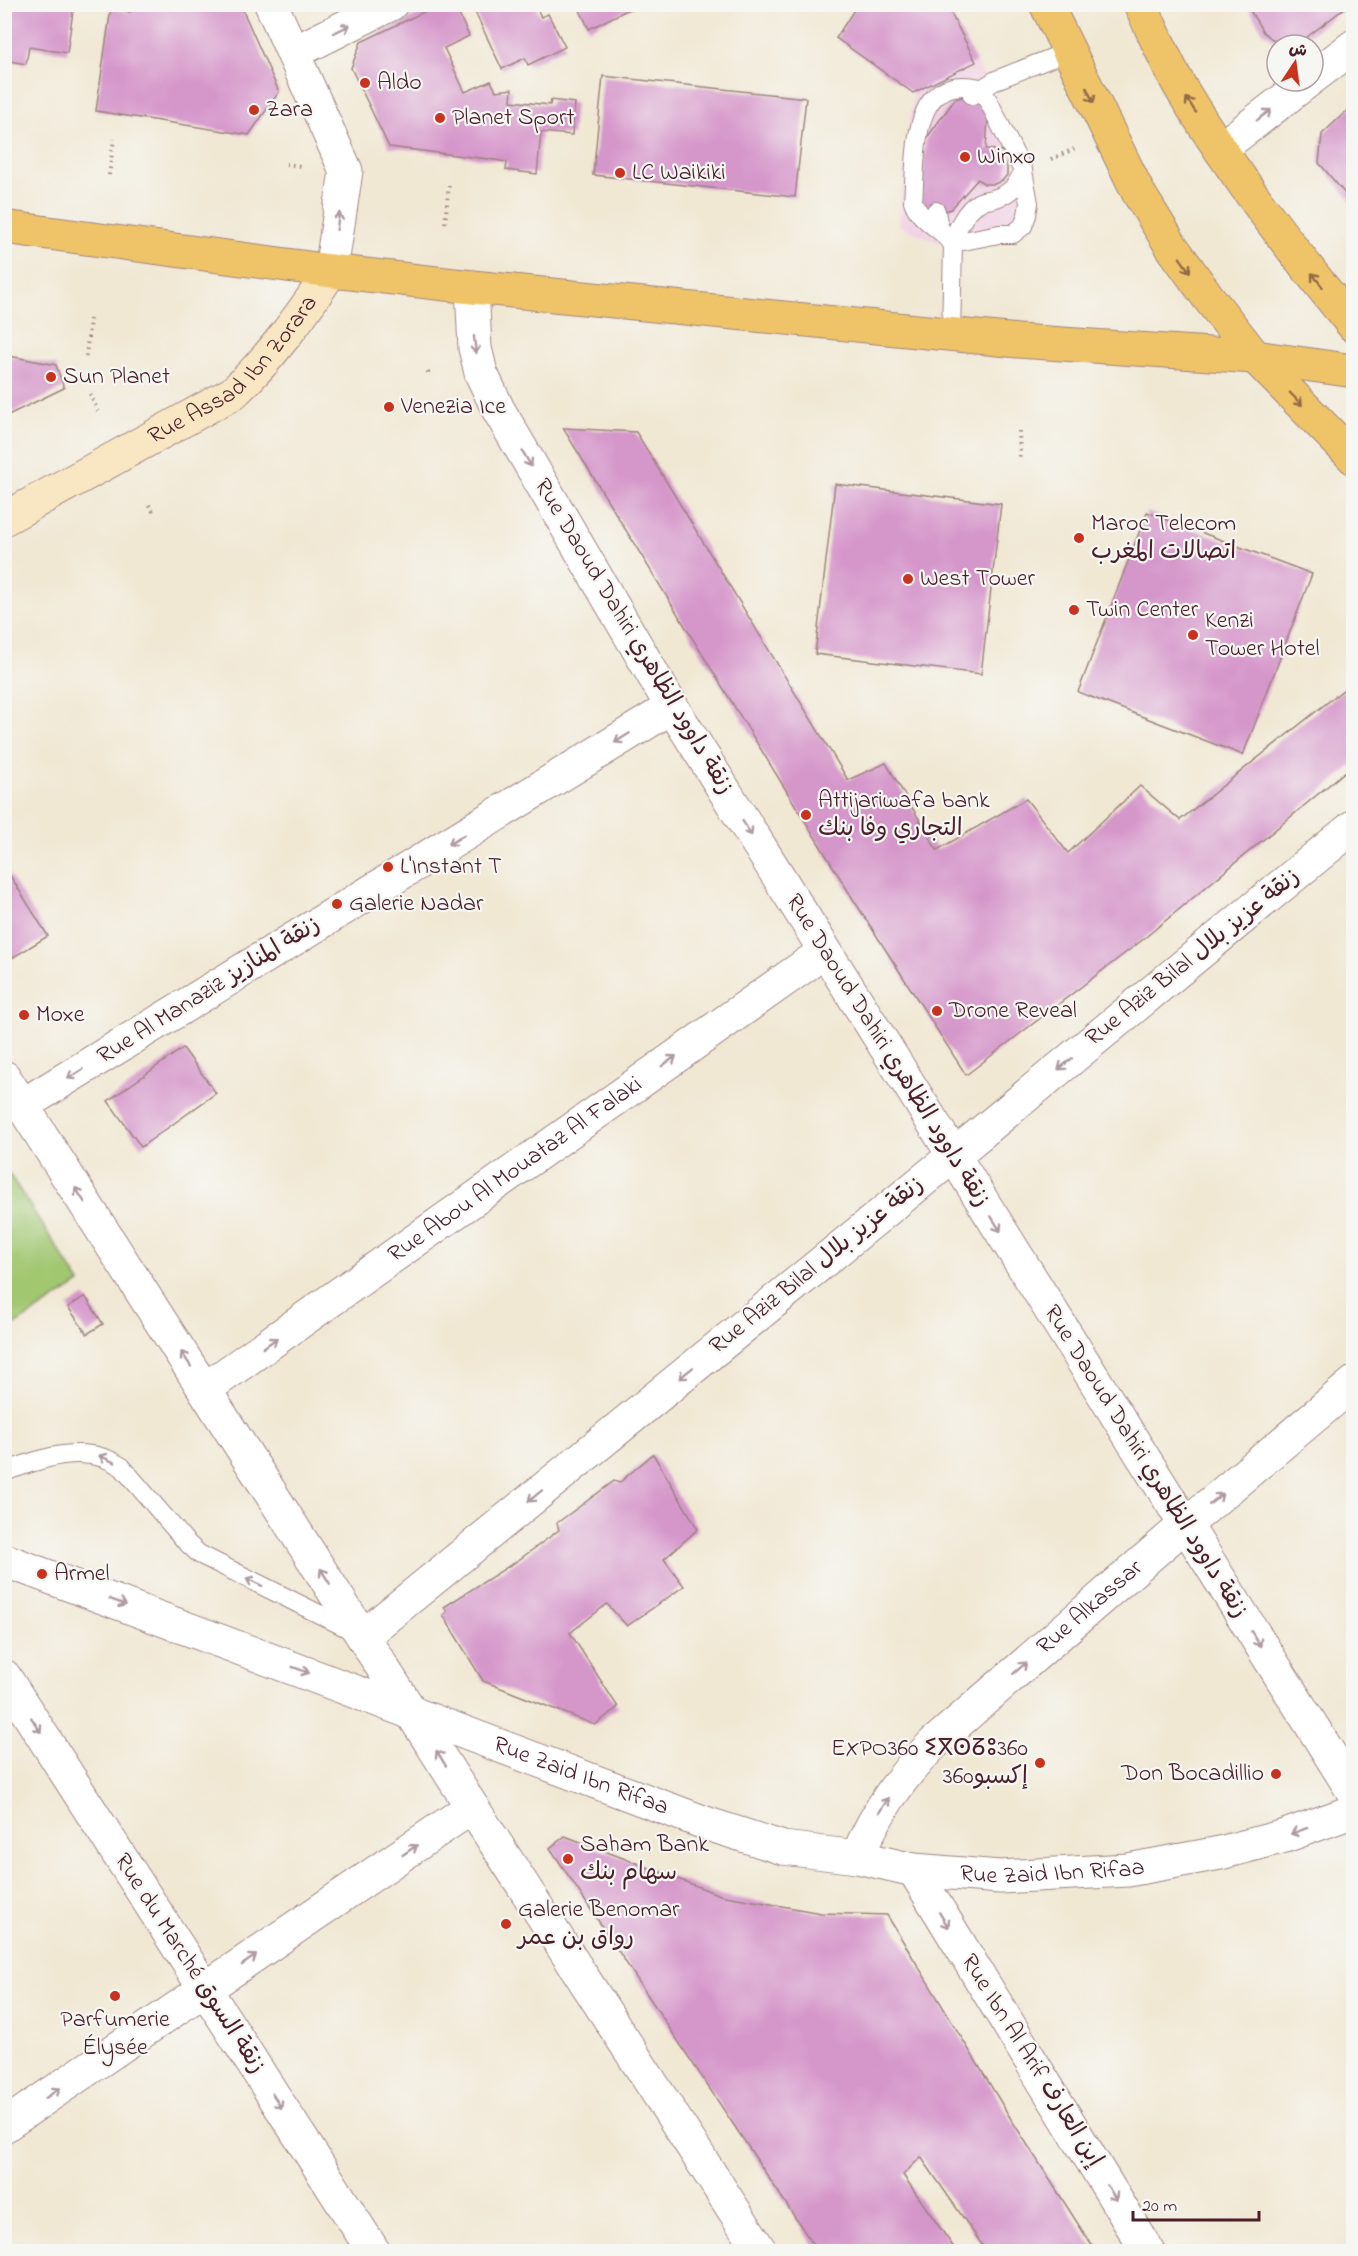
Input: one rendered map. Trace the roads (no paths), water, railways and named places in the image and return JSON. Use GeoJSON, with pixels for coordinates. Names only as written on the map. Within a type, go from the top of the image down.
{"type":"FeatureCollection","features":[{"type":"Feature","properties":{"kind":"main road"},"geometry":{"type":"LineString","coordinates":[[1046,4],[1138,192],[1172,247],[1255,357],[1353,458]]}},
{"type":"Feature","properties":{"kind":"main road"},"geometry":{"type":"LineString","coordinates":[[1140,4],[1181,88],[1220,149],[1256,202],[1353,326]]}},
{"type":"Feature","properties":{"kind":"main road"},"geometry":{"type":"LineString","coordinates":[[4,227],[331,271],[472,287],[951,335],[1255,357],[1353,371]]}},
{"type":"Feature","properties":{"kind":"street"},"geometry":{"type":"LineString","coordinates":[[272,4],[346,171],[331,271]]}},
{"type":"Feature","properties":{"kind":"street"},"geometry":{"type":"LineString","coordinates":[[293,53],[391,4]]}},
{"type":"Feature","properties":{"kind":"street"},"geometry":{"type":"LineString","coordinates":[[1325,68],[1353,46]]}},
{"type":"Feature","properties":{"kind":"street"},"geometry":{"type":"LineString","coordinates":[[1220,149],[1292,93]]}},
{"type":"Feature","properties":{"kind":"street","name":"Rue Assad Ibn Zorara"},"geometry":{"type":"LineString","coordinates":[[4,519],[233,393],[256,372],[331,271]]}},
{"type":"Feature","properties":{"kind":"street","name":"Rue Daoud Dahiri زنقة داوود الظاهري"},"geometry":{"type":"LineString","coordinates":[[472,287],[475,348],[481,373],[498,409],[672,707],[1353,1793]]}},
{"type":"Feature","properties":{"kind":"street","name":"Rue Al Manaziz زنقة المنازيز"},"geometry":{"type":"LineString","coordinates":[[23,1105],[672,707]]}},
{"type":"Feature","properties":{"kind":"street","name":"Rue Aziz Bilal زنقة عزيز بلال"},"geometry":{"type":"LineString","coordinates":[[363,1636],[953,1156],[1353,826]]}},
{"type":"Feature","properties":{"kind":"street","name":"Rue Abou Al Mouataz Al Falaki"},"geometry":{"type":"LineString","coordinates":[[205,1389],[825,952]]}},
{"type":"Feature","properties":{"kind":"street"},"geometry":{"type":"LineString","coordinates":[[4,1077],[472,1807],[761,2252]]}},
{"type":"Feature","properties":{"kind":"street","name":"Rue Alkassar"},"geometry":{"type":"LineString","coordinates":[[857,1857],[872,1823],[888,1798],[910,1767],[933,1744],[1185,1525],[1353,1383]]}},
{"type":"Feature","properties":{"kind":"street","name":"Rue Zaid Ibn Rifaa"},"geometry":{"type":"LineString","coordinates":[[4,1560],[708,1824],[783,1848],[857,1857],[914,1870],[1000,1878],[1128,1870],[1220,1853],[1285,1836],[1353,1811]]}},
{"type":"Feature","properties":{"kind":"street","name":"Rue du Marché زنقة السوق"},"geometry":{"type":"LineString","coordinates":[[4,1676],[374,2252]]}},
{"type":"Feature","properties":{"kind":"street"},"geometry":{"type":"LineString","coordinates":[[4,2126],[472,1807]]}},
{"type":"Feature","properties":{"kind":"street","name":"Rue Ibn Al Arif إبن العارف"},"geometry":{"type":"LineString","coordinates":[[914,1870],[1148,2252]]}},
{"type":"Feature","properties":{"kind":"lane"},"geometry":{"type":"LineString","coordinates":[[976,92],[1069,51]]}},
{"type":"Feature","properties":{"kind":"lane"},"geometry":{"type":"LineString","coordinates":[[961,86],[976,92],[1023,171],[1029,203],[1023,226],[1013,234],[947,237],[922,217],[913,201],[919,128],[922,115],[936,95],[961,86]]}},
{"type":"Feature","properties":{"kind":"lane"},"geometry":{"type":"LineString","coordinates":[[947,237],[955,232],[971,209],[980,202],[1009,193],[1019,182],[1023,171]]}},
{"type":"Feature","properties":{"kind":"lane"},"geometry":{"type":"LineString","coordinates":[[936,211],[947,237],[951,335]]}},
{"type":"Feature","properties":{"kind":"lane"},"geometry":{"type":"LineString","coordinates":[[4,1472],[32,1462],[83,1453],[99,1455],[112,1460],[122,1467],[199,1554],[363,1636]]}},
{"type":"Feature","properties":{"kind":"place","name":"Aldo"},"geometry":{"type":"Point","coordinates":[365,83]}},
{"type":"Feature","properties":{"kind":"place","name":"Zara"},"geometry":{"type":"Point","coordinates":[254,110]}},
{"type":"Feature","properties":{"kind":"place","name":"Planet Sport"},"geometry":{"type":"Point","coordinates":[440,118]}},
{"type":"Feature","properties":{"kind":"place","name":"Winxo"},"geometry":{"type":"Point","coordinates":[965,157]}},
{"type":"Feature","properties":{"kind":"place","name":"LC Waikiki"},"geometry":{"type":"Point","coordinates":[620,173]}},
{"type":"Feature","properties":{"kind":"place","name":"Sun Planet"},"geometry":{"type":"Point","coordinates":[51,377]}},
{"type":"Feature","properties":{"kind":"place","name":"Venezia Ice"},"geometry":{"type":"Point","coordinates":[389,407]}},
{"type":"Feature","properties":{"kind":"place","name":"Maroc Telecom اتصالات المغرب"},"geometry":{"type":"Point","coordinates":[1079,538]}},
{"type":"Feature","properties":{"kind":"place","name":"West Tower"},"geometry":{"type":"Point","coordinates":[908,579]}},
{"type":"Feature","properties":{"kind":"place","name":"Twin Center"},"geometry":{"type":"Point","coordinates":[1074,610]}},
{"type":"Feature","properties":{"kind":"place","name":"Kenzi Tower Hotel"},"geometry":{"type":"Point","coordinates":[1193,635]}},
{"type":"Feature","properties":{"kind":"place","name":"Attijariwafa bank التجاري وفا بنك"},"geometry":{"type":"Point","coordinates":[806,815]}},
{"type":"Feature","properties":{"kind":"place","name":"L'Instant T"},"geometry":{"type":"Point","coordinates":[388,867]}},
{"type":"Feature","properties":{"kind":"place","name":"Galerie Nadar"},"geometry":{"type":"Point","coordinates":[337,904]}},
{"type":"Feature","properties":{"kind":"place","name":"Drone Reveal"},"geometry":{"type":"Point","coordinates":[937,1011]}},
{"type":"Feature","properties":{"kind":"place","name":"Moxe"},"geometry":{"type":"Point","coordinates":[24,1015]}},
{"type":"Feature","properties":{"kind":"place","name":"Armel"},"geometry":{"type":"Point","coordinates":[42,1574]}},
{"type":"Feature","properties":{"kind":"place","name":"EXPO360 ⵉⴳⵙⵒⵓ360 إكسبو360"},"geometry":{"type":"Point","coordinates":[1040,1763]}},
{"type":"Feature","properties":{"kind":"place","name":"Don Bocadillio"},"geometry":{"type":"Point","coordinates":[1276,1774]}},
{"type":"Feature","properties":{"kind":"place","name":"Saham Bank سهام بنك"},"geometry":{"type":"Point","coordinates":[568,1859]}},
{"type":"Feature","properties":{"kind":"place","name":"Galerie Benomar رواق بن عمر"},"geometry":{"type":"Point","coordinates":[506,1924]}},
{"type":"Feature","properties":{"kind":"place","name":"Parfumerie Élysée"},"geometry":{"type":"Point","coordinates":[115,1996]}}]}
